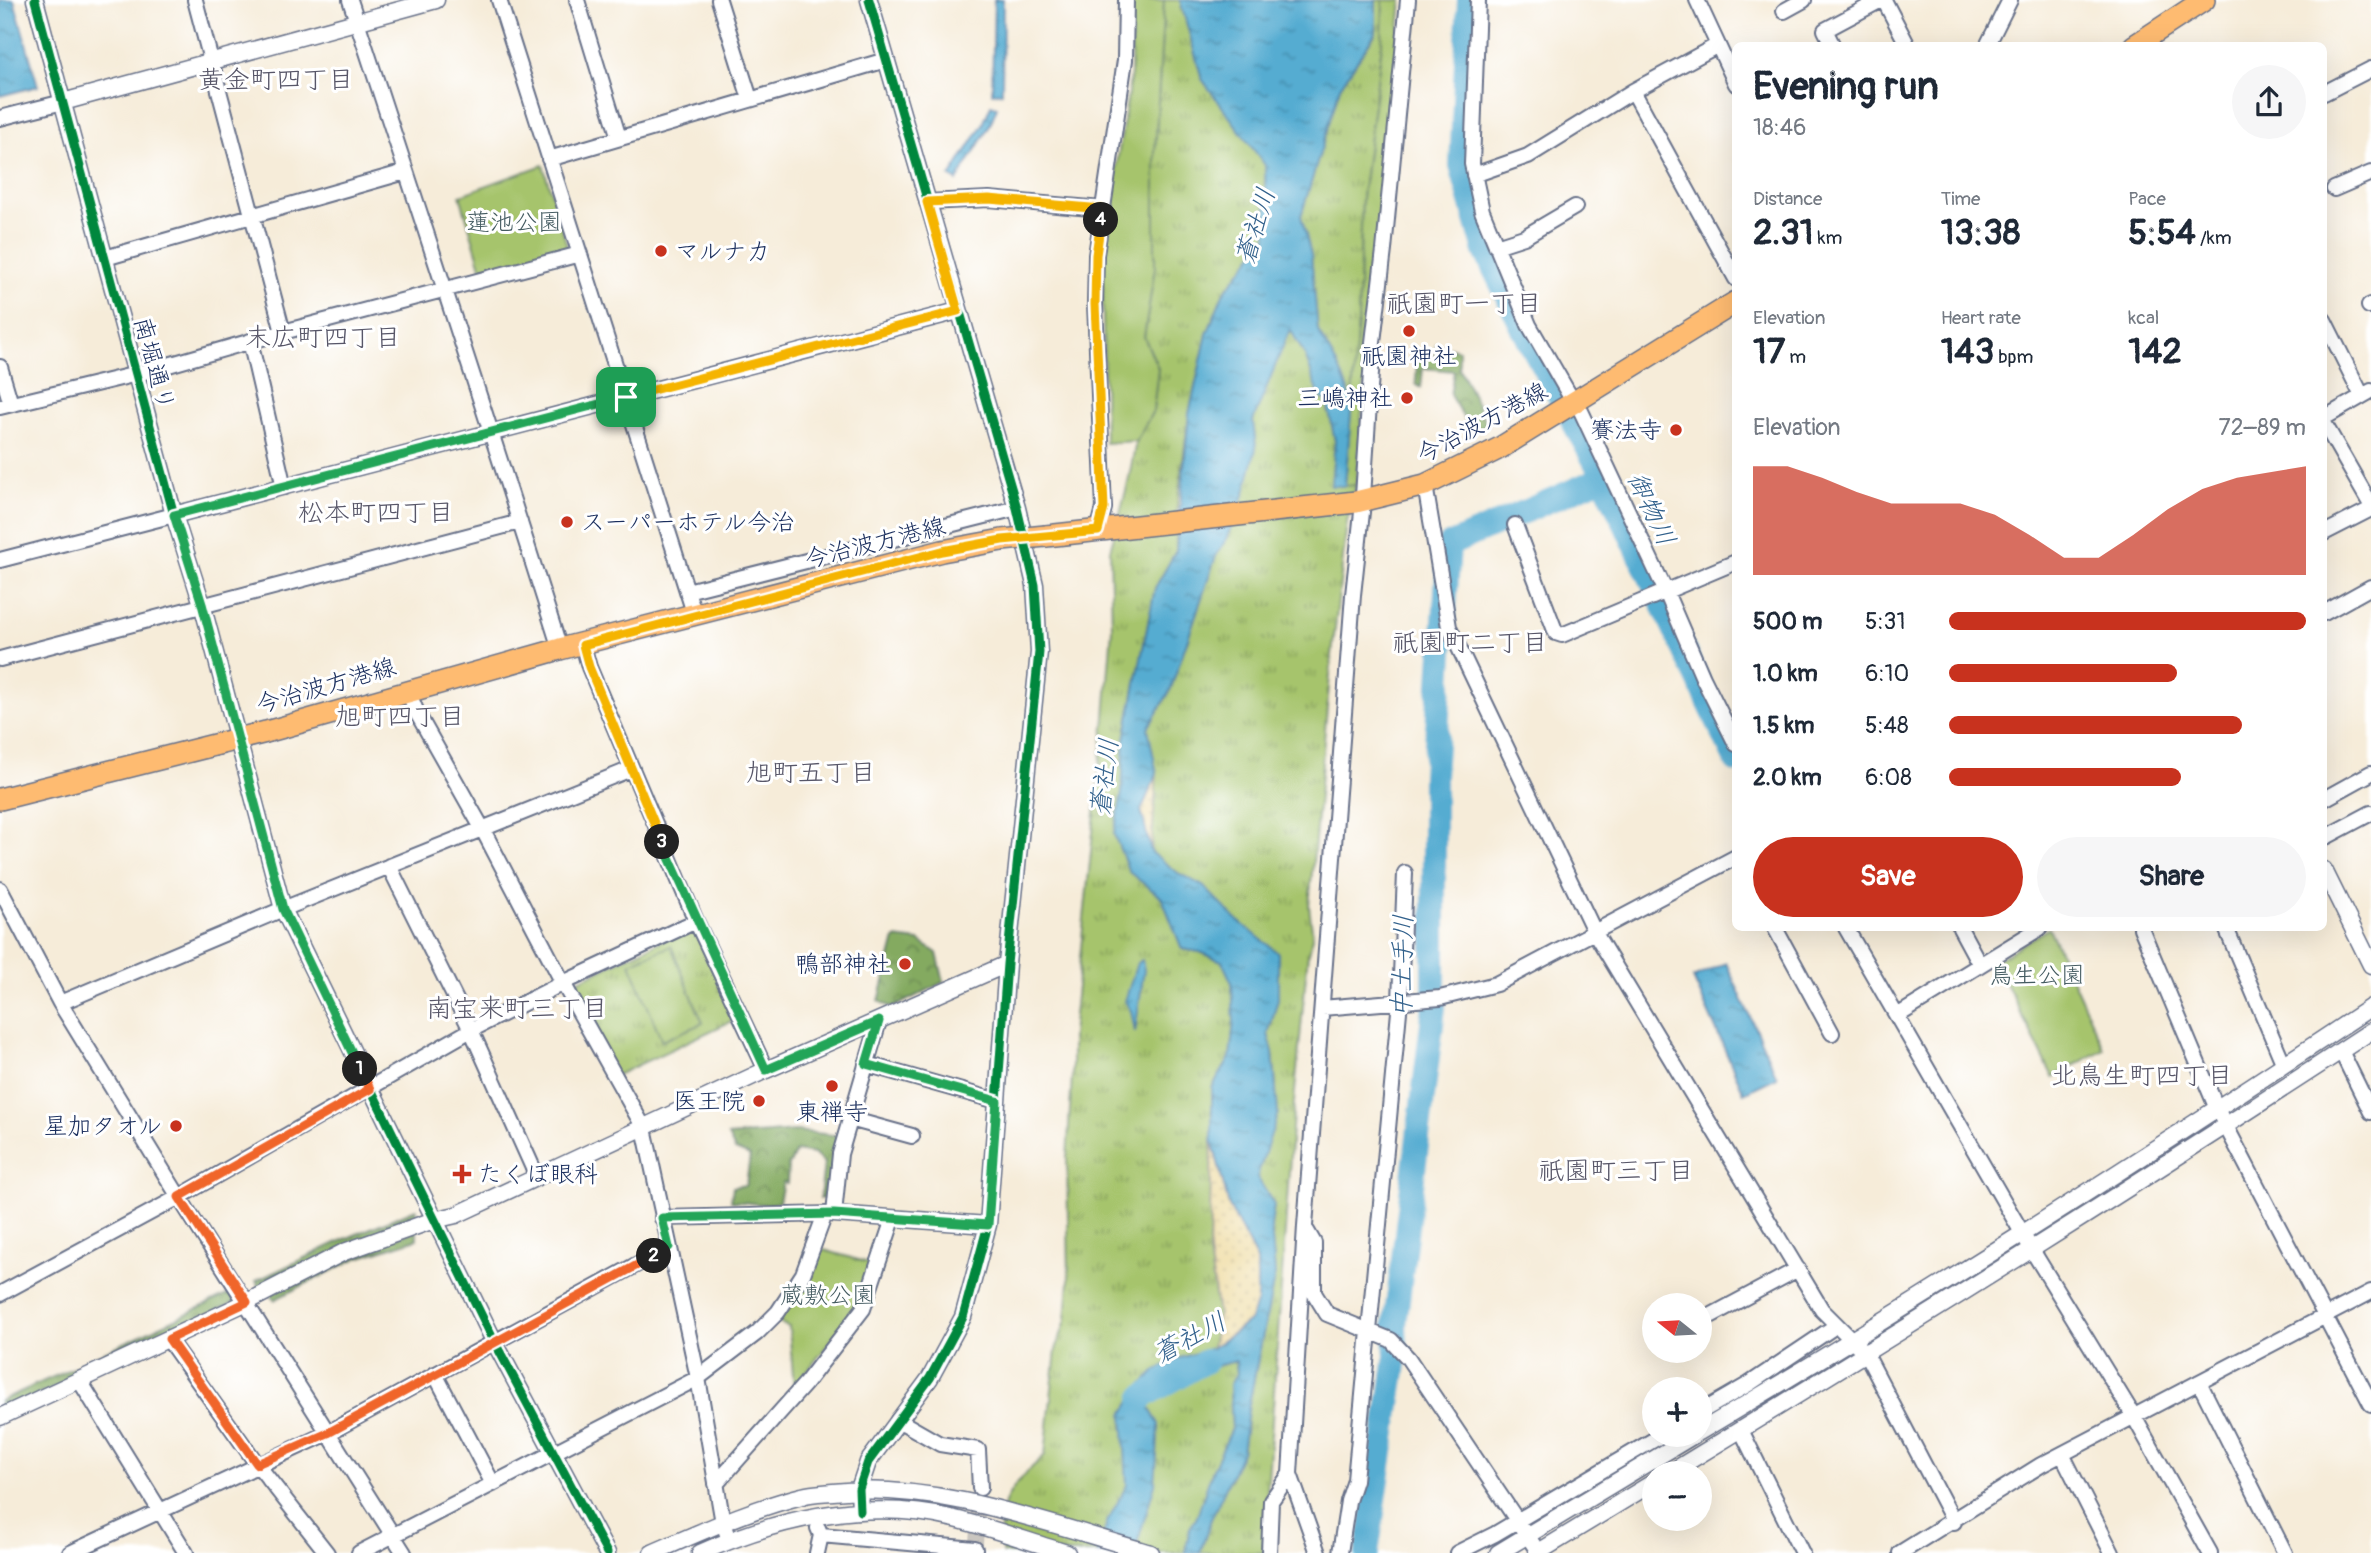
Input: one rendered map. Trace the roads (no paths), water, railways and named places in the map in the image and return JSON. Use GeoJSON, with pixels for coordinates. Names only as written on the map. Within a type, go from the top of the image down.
{"type":"FeatureCollection","features":[{"type":"Feature","properties":{"kind":"main road"},"geometry":{"type":"LineString","coordinates":[[2140,42],[2204,0]]}},
{"type":"Feature","properties":{"kind":"main road","name":"今治波方港線"},"geometry":{"type":"LineString","coordinates":[[0,799],[560,649],[942,551],[1002,540],[1359,501],[1425,485],[1500,448],[1732,304]]}},
{"type":"Feature","properties":{"kind":"street","name":"南堀通り"},"geometry":{"type":"LineString","coordinates":[[35,0],[174,515],[202,604],[283,909],[494,1341],[607,1553]]}},
{"type":"Feature","properties":{"kind":"street"},"geometry":{"type":"LineString","coordinates":[[195,0],[283,332]]}},
{"type":"Feature","properties":{"kind":"street"},"geometry":{"type":"LineString","coordinates":[[350,0],[560,649]]}},
{"type":"Feature","properties":{"kind":"street"},"geometry":{"type":"LineString","coordinates":[[0,118],[436,0]]}},
{"type":"Feature","properties":{"kind":"street"},"geometry":{"type":"LineString","coordinates":[[499,0],[695,616]]}},
{"type":"Feature","properties":{"kind":"street"},"geometry":{"type":"LineString","coordinates":[[577,0],[619,138]]}},
{"type":"Feature","properties":{"kind":"street"},"geometry":{"type":"LineString","coordinates":[[719,0],[750,99]]}},
{"type":"Feature","properties":{"kind":"street"},"geometry":{"type":"LineString","coordinates":[[860,1511],[859,1489],[868,1462],[930,1378],[963,1317],[988,1225],[1007,964],[1039,652],[1035,585],[1017,508],[869,0]]}},
{"type":"Feature","properties":{"kind":"street"},"geometry":{"type":"LineString","coordinates":[[1107,530],[1095,304],[1096,255],[1125,60],[1126,0]]}},
{"type":"Feature","properties":{"kind":"street"},"geometry":{"type":"LineString","coordinates":[[1318,1553],[1290,1474],[1305,1226],[1359,501],[1408,0]]}},
{"type":"Feature","properties":{"kind":"street"},"geometry":{"type":"LineString","coordinates":[[1478,0],[1472,164],[1482,211],[1530,324],[1581,411],[1732,736]]}},
{"type":"Feature","properties":{"kind":"street"},"geometry":{"type":"LineString","coordinates":[[1697,0],[1732,75]]}},
{"type":"Feature","properties":{"kind":"street"},"geometry":{"type":"LineString","coordinates":[[1784,11],[1804,0]]}},
{"type":"Feature","properties":{"kind":"street"},"geometry":{"type":"LineString","coordinates":[[1831,42],[1825,30],[1883,0],[1906,42]]}},
{"type":"Feature","properties":{"kind":"street"},"geometry":{"type":"LineString","coordinates":[[1989,42],[2010,0]]}},
{"type":"Feature","properties":{"kind":"street"},"geometry":{"type":"LineString","coordinates":[[1474,176],[1528,156],[1633,91],[1718,45]]}},
{"type":"Feature","properties":{"kind":"street"},"geometry":{"type":"LineString","coordinates":[[549,159],[886,60]]}},
{"type":"Feature","properties":{"kind":"street"},"geometry":{"type":"LineString","coordinates":[[2327,91],[2371,69]]}},
{"type":"Feature","properties":{"kind":"street"},"geometry":{"type":"LineString","coordinates":[[1633,91],[1732,272]]}},
{"type":"Feature","properties":{"kind":"street"},"geometry":{"type":"LineString","coordinates":[[105,258],[405,172]]}},
{"type":"Feature","properties":{"kind":"street"},"geometry":{"type":"LineString","coordinates":[[2334,189],[2371,173]]}},
{"type":"Feature","properties":{"kind":"street"},"geometry":{"type":"LineString","coordinates":[[927,202],[989,199],[1102,209]]}},
{"type":"Feature","properties":{"kind":"street"},"geometry":{"type":"LineString","coordinates":[[1496,246],[1524,237],[1575,207]]}},
{"type":"Feature","properties":{"kind":"street"},"geometry":{"type":"LineString","coordinates":[[0,367],[5,405],[137,374],[283,332],[580,254]]}},
{"type":"Feature","properties":{"kind":"street"},"geometry":{"type":"LineString","coordinates":[[0,560],[958,311]]}},
{"type":"Feature","properties":{"kind":"street"},"geometry":{"type":"LineString","coordinates":[[2327,325],[2367,394],[2327,419]]}},
{"type":"Feature","properties":{"kind":"street"},"geometry":{"type":"LineString","coordinates":[[250,341],[284,487]]}},
{"type":"Feature","properties":{"kind":"street"},"geometry":{"type":"LineString","coordinates":[[2327,426],[2371,507],[2327,531]]}},
{"type":"Feature","properties":{"kind":"street"},"geometry":{"type":"LineString","coordinates":[[1425,485],[1449,627],[1595,933],[1822,1310],[1866,1354],[1954,1522]]}},
{"type":"Feature","properties":{"kind":"street"},"geometry":{"type":"LineString","coordinates":[[687,591],[1017,508]]}},
{"type":"Feature","properties":{"kind":"street"},"geometry":{"type":"LineString","coordinates":[[0,659],[520,522]]}},
{"type":"Feature","properties":{"kind":"street"},"geometry":{"type":"LineString","coordinates":[[1515,525],[1556,633],[1562,635],[1732,564]]}},
{"type":"Feature","properties":{"kind":"street"},"geometry":{"type":"LineString","coordinates":[[2327,611],[2371,587]]}},
{"type":"Feature","properties":{"kind":"street"},"geometry":{"type":"LineString","coordinates":[[583,645],[589,667],[696,921],[766,1070]]}},
{"type":"Feature","properties":{"kind":"street"},"geometry":{"type":"LineString","coordinates":[[408,691],[417,713],[644,1128],[698,1378],[723,1522],[729,1540]]}},
{"type":"Feature","properties":{"kind":"street"},"geometry":{"type":"LineString","coordinates":[[60,1003],[283,909],[631,769]]}},
{"type":"Feature","properties":{"kind":"street"},"geometry":{"type":"LineString","coordinates":[[2327,797],[2371,773]]}},
{"type":"Feature","properties":{"kind":"street"},"geometry":{"type":"LineString","coordinates":[[2327,836],[2371,813]]}},
{"type":"Feature","properties":{"kind":"street"},"geometry":{"type":"LineString","coordinates":[[1322,1008],[1440,998],[1496,984],[1732,859]]}},
{"type":"Feature","properties":{"kind":"street"},"geometry":{"type":"LineString","coordinates":[[389,866],[471,1030],[537,1177]]}},
{"type":"Feature","properties":{"kind":"street"},"geometry":{"type":"LineString","coordinates":[[1340,1553],[1348,1501],[1355,1480],[1370,1331],[1400,1002],[1405,873]]}},
{"type":"Feature","properties":{"kind":"street"},"geometry":{"type":"LineString","coordinates":[[2327,876],[2371,965]]}},
{"type":"Feature","properties":{"kind":"street"},"geometry":{"type":"LineString","coordinates":[[0,888],[60,1003],[404,1553]]}},
{"type":"Feature","properties":{"kind":"street"},"geometry":{"type":"LineString","coordinates":[[0,1294],[179,1197],[471,1030],[563,983],[696,921]]}},
{"type":"Feature","properties":{"kind":"street"},"geometry":{"type":"LineString","coordinates":[[1777,931],[1832,1034]]}},
{"type":"Feature","properties":{"kind":"street"},"geometry":{"type":"LineString","coordinates":[[1848,931],[2032,1250],[2133,1415],[2210,1553]]}},
{"type":"Feature","properties":{"kind":"street"},"geometry":{"type":"LineString","coordinates":[[1962,931],[1980,965]]}},
{"type":"Feature","properties":{"kind":"street"},"geometry":{"type":"LineString","coordinates":[[1897,1016],[2035,931]]}},
{"type":"Feature","properties":{"kind":"street"},"geometry":{"type":"LineString","coordinates":[[2142,931],[2217,1109],[2371,1404]]}},
{"type":"Feature","properties":{"kind":"street"},"geometry":{"type":"LineString","coordinates":[[2227,931],[2284,1065]]}},
{"type":"Feature","properties":{"kind":"street"},"geometry":{"type":"LineString","coordinates":[[0,1417],[247,1302],[344,1252],[434,1220],[456,1215],[766,1070],[1007,964]]}},
{"type":"Feature","properties":{"kind":"street"},"geometry":{"type":"LineString","coordinates":[[1712,1424],[1853,1341],[2217,1109],[2371,1007]]}},
{"type":"Feature","properties":{"kind":"street"},"geometry":{"type":"LineString","coordinates":[[359,1553],[698,1378],[757,1333],[778,1311],[803,1274],[830,1214],[840,1154],[879,1021]]}},
{"type":"Feature","properties":{"kind":"street"},"geometry":{"type":"LineString","coordinates":[[1690,1461],[2032,1250],[2371,1031]]}},
{"type":"Feature","properties":{"kind":"street"},"geometry":{"type":"LineString","coordinates":[[2341,1051],[2371,1112]]}},
{"type":"Feature","properties":{"kind":"street"},"geometry":{"type":"LineString","coordinates":[[866,1064],[997,1101]]}},
{"type":"Feature","properties":{"kind":"street"},"geometry":{"type":"LineString","coordinates":[[850,1119],[912,1136]]}},
{"type":"Feature","properties":{"kind":"street"},"geometry":{"type":"LineString","coordinates":[[662,1218],[830,1214],[988,1225]]}},
{"type":"Feature","properties":{"kind":"street"},"geometry":{"type":"LineString","coordinates":[[716,1484],[805,1384],[863,1309],[893,1219]]}},
{"type":"Feature","properties":{"kind":"street"},"geometry":{"type":"LineString","coordinates":[[1305,1226],[1314,1243],[1314,1293],[1327,1314],[1391,1340],[1408,1358],[1538,1553],[1642,1489]]}},
{"type":"Feature","properties":{"kind":"street"},"geometry":{"type":"LineString","coordinates":[[70,1553],[328,1433],[669,1247]]}},
{"type":"Feature","properties":{"kind":"street"},"geometry":{"type":"LineString","coordinates":[[1712,1315],[1798,1269]]}},
{"type":"Feature","properties":{"kind":"street"},"geometry":{"type":"LineString","coordinates":[[1900,1553],[2062,1454],[2371,1292]]}},
{"type":"Feature","properties":{"kind":"street"},"geometry":{"type":"LineString","coordinates":[[1712,1405],[1837,1325]]}},
{"type":"Feature","properties":{"kind":"street"},"geometry":{"type":"LineString","coordinates":[[169,1339],[257,1464],[327,1553]]}},
{"type":"Feature","properties":{"kind":"street"},"geometry":{"type":"LineString","coordinates":[[435,1374],[493,1484]]}},
{"type":"Feature","properties":{"kind":"street"},"geometry":{"type":"LineString","coordinates":[[80,1381],[186,1553]]}},
{"type":"Feature","properties":{"kind":"street"},"geometry":{"type":"LineString","coordinates":[[2199,1382],[2285,1553]]}},
{"type":"Feature","properties":{"kind":"street"},"geometry":{"type":"LineString","coordinates":[[898,1420],[940,1444],[978,1450],[980,1488]]}},
{"type":"Feature","properties":{"kind":"street"},"geometry":{"type":"LineString","coordinates":[[1741,1430],[1802,1553]]}},
{"type":"Feature","properties":{"kind":"street"},"geometry":{"type":"LineString","coordinates":[[1498,1553],[1523,1527],[1644,1447]]}},
{"type":"Feature","properties":{"kind":"street"},"geometry":{"type":"LineString","coordinates":[[1457,1553],[1523,1527],[1672,1447]]}},
{"type":"Feature","properties":{"kind":"street"},"geometry":{"type":"LineString","coordinates":[[2062,1454],[2112,1553]]}},
{"type":"Feature","properties":{"kind":"street"},"geometry":{"type":"LineString","coordinates":[[1269,1553],[1271,1501],[1290,1474]]}},
{"type":"Feature","properties":{"kind":"street"},"geometry":{"type":"LineString","coordinates":[[652,1553],[723,1522],[804,1495],[859,1489],[919,1493],[1001,1511],[1151,1553]]}},
{"type":"Feature","properties":{"kind":"street"},"geometry":{"type":"LineString","coordinates":[[700,1553],[729,1540],[812,1516],[891,1510],[953,1519],[1067,1553]]}},
{"type":"Feature","properties":{"kind":"street"},"geometry":{"type":"LineString","coordinates":[[812,1516],[821,1535],[817,1553]]}},
{"type":"Feature","properties":{"kind":"street"},"geometry":{"type":"LineString","coordinates":[[821,1535],[904,1547],[976,1549]]}},
{"type":"Feature","properties":{"kind":"water"},"geometry":{"type":"Polygon","coordinates":[[[0,0],[14,0],[38,86],[0,96],[0,0]]]}},
{"type":"Feature","properties":{"kind":"water"},"geometry":{"type":"Polygon","coordinates":[[[994,0],[1003,0],[1002,92],[992,93],[994,0]]]}},
{"type":"Feature","properties":{"kind":"water"},"geometry":{"type":"Polygon","coordinates":[[[1180,0],[1376,0],[1376,32],[1340,87],[1301,216],[1311,255],[1318,331],[1340,370],[1352,402],[1345,486],[1331,486],[1335,441],[1327,401],[1320,397],[1305,355],[1290,329],[1253,421],[1256,448],[1245,493],[1216,556],[1170,691],[1148,728],[1157,774],[1141,810],[1151,852],[1178,873],[1203,886],[1236,919],[1278,953],[1278,999],[1268,1034],[1273,1052],[1278,1113],[1257,1177],[1274,1205],[1271,1226],[1275,1274],[1242,1452],[1211,1519],[1200,1553],[1185,1553],[1190,1528],[1232,1429],[1230,1384],[1237,1374],[1236,1361],[1170,1377],[1148,1406],[1159,1424],[1155,1484],[1134,1553],[1098,1553],[1107,1522],[1127,1485],[1123,1414],[1141,1386],[1157,1370],[1177,1359],[1212,1348],[1234,1333],[1250,1320],[1257,1301],[1257,1260],[1229,1206],[1212,1139],[1212,1088],[1230,1058],[1234,1021],[1232,983],[1222,961],[1200,952],[1182,949],[1162,898],[1129,872],[1114,834],[1122,793],[1125,739],[1155,588],[1176,551],[1189,414],[1207,334],[1223,294],[1267,237],[1265,165],[1202,79],[1180,0]]]}},
{"type":"Feature","properties":{"kind":"water"},"geometry":{"type":"Polygon","coordinates":[[[991,105],[997,107],[989,127],[957,181],[950,177],[983,124],[991,105]]]}},
{"type":"Feature","properties":{"kind":"water"},"geometry":{"type":"Polygon","coordinates":[[[1142,960],[1144,970],[1135,1032],[1131,1011],[1125,1001],[1137,963],[1142,960]]]}},
{"type":"Feature","properties":{"kind":"water"},"geometry":{"type":"Polygon","coordinates":[[[1726,963],[1777,1077],[1744,1093],[1693,978],[1726,963]]]}},
{"type":"Feature","properties":{"kind":"waterway","name":"御物川"},"geometry":{"type":"LineString","coordinates":[[1469,0],[1461,166],[1485,251],[1529,341],[1603,477],[1732,752]]}},
{"type":"Feature","properties":{"kind":"waterway","name":"中土手川"},"geometry":{"type":"LineString","coordinates":[[1367,1553],[1396,1357],[1395,1324],[1434,1007],[1434,776],[1449,545],[1603,477]]}},
{"type":"Feature","properties":{"kind":"waterway","name":"蒼社川"},"geometry":{"type":"LineString","coordinates":[[1142,1400],[1206,1361]]}},
{"type":"Feature","properties":{"kind":"tunnel"},"geometry":{"type":"LineString","coordinates":[[976,1544],[979,1496]]}},
{"type":"Feature","properties":{"kind":"place","name":"マルナカ"},"geometry":{"type":"Point","coordinates":[661,251]}},
{"type":"Feature","properties":{"kind":"place","name":"祇園神社"},"geometry":{"type":"Point","coordinates":[1409,331]}},
{"type":"Feature","properties":{"kind":"place","name":"三嶋神社"},"geometry":{"type":"Point","coordinates":[1407,398]}},
{"type":"Feature","properties":{"kind":"place","name":"賽法寺"},"geometry":{"type":"Point","coordinates":[1676,430]}},
{"type":"Feature","properties":{"kind":"place","name":"スーパーホテル今治"},"geometry":{"type":"Point","coordinates":[567,522]}},
{"type":"Feature","properties":{"kind":"place","name":"鴨部神社"},"geometry":{"type":"Point","coordinates":[905,964]}},
{"type":"Feature","properties":{"kind":"place","name":"東禅寺"},"geometry":{"type":"Point","coordinates":[832,1086]}},
{"type":"Feature","properties":{"kind":"place","name":"医王院"},"geometry":{"type":"Point","coordinates":[759,1101]}},
{"type":"Feature","properties":{"kind":"place","name":"星加タオル"},"geometry":{"type":"Point","coordinates":[176,1126]}},
{"type":"Feature","properties":{"kind":"place","name":"たくぼ眼科"},"geometry":{"type":"Point","coordinates":[462,1174]}},
{"type":"Feature","properties":{"kind":"district","name":"黄金町四丁目"},"geometry":{"type":"Point","coordinates":[276,80]}},
{"type":"Feature","properties":{"kind":"district","name":"祇園町一丁目"},"geometry":{"type":"Point","coordinates":[1464,304]}},
{"type":"Feature","properties":{"kind":"district","name":"末広町四丁目"},"geometry":{"type":"Point","coordinates":[323,338]}},
{"type":"Feature","properties":{"kind":"district","name":"松本町四丁目"},"geometry":{"type":"Point","coordinates":[376,513]}},
{"type":"Feature","properties":{"kind":"district","name":"祇園町二丁目"},"geometry":{"type":"Point","coordinates":[1470,643]}},
{"type":"Feature","properties":{"kind":"district","name":"旭町四丁目"},"geometry":{"type":"Point","coordinates":[400,717]}},
{"type":"Feature","properties":{"kind":"district","name":"旭町五丁目"},"geometry":{"type":"Point","coordinates":[811,773]}},
{"type":"Feature","properties":{"kind":"district","name":"南宝来町三丁目"},"geometry":{"type":"Point","coordinates":[517,1009]}},
{"type":"Feature","properties":{"kind":"district","name":"北鳥生町四丁目"},"geometry":{"type":"Point","coordinates":[2142,1076]}},
{"type":"Feature","properties":{"kind":"district","name":"祇園町三丁目"},"geometry":{"type":"Point","coordinates":[1616,1171]}},
{"type":"Feature","properties":{"kind":"park label","name":"蓮池公園"},"geometry":{"type":"Point","coordinates":[514,222]}},
{"type":"Feature","properties":{"kind":"park label","name":"鳥生公園"},"geometry":{"type":"Point","coordinates":[2037,975]}},
{"type":"Feature","properties":{"kind":"park label","name":"蔵敷公園"},"geometry":{"type":"Point","coordinates":[828,1295]}}]}
